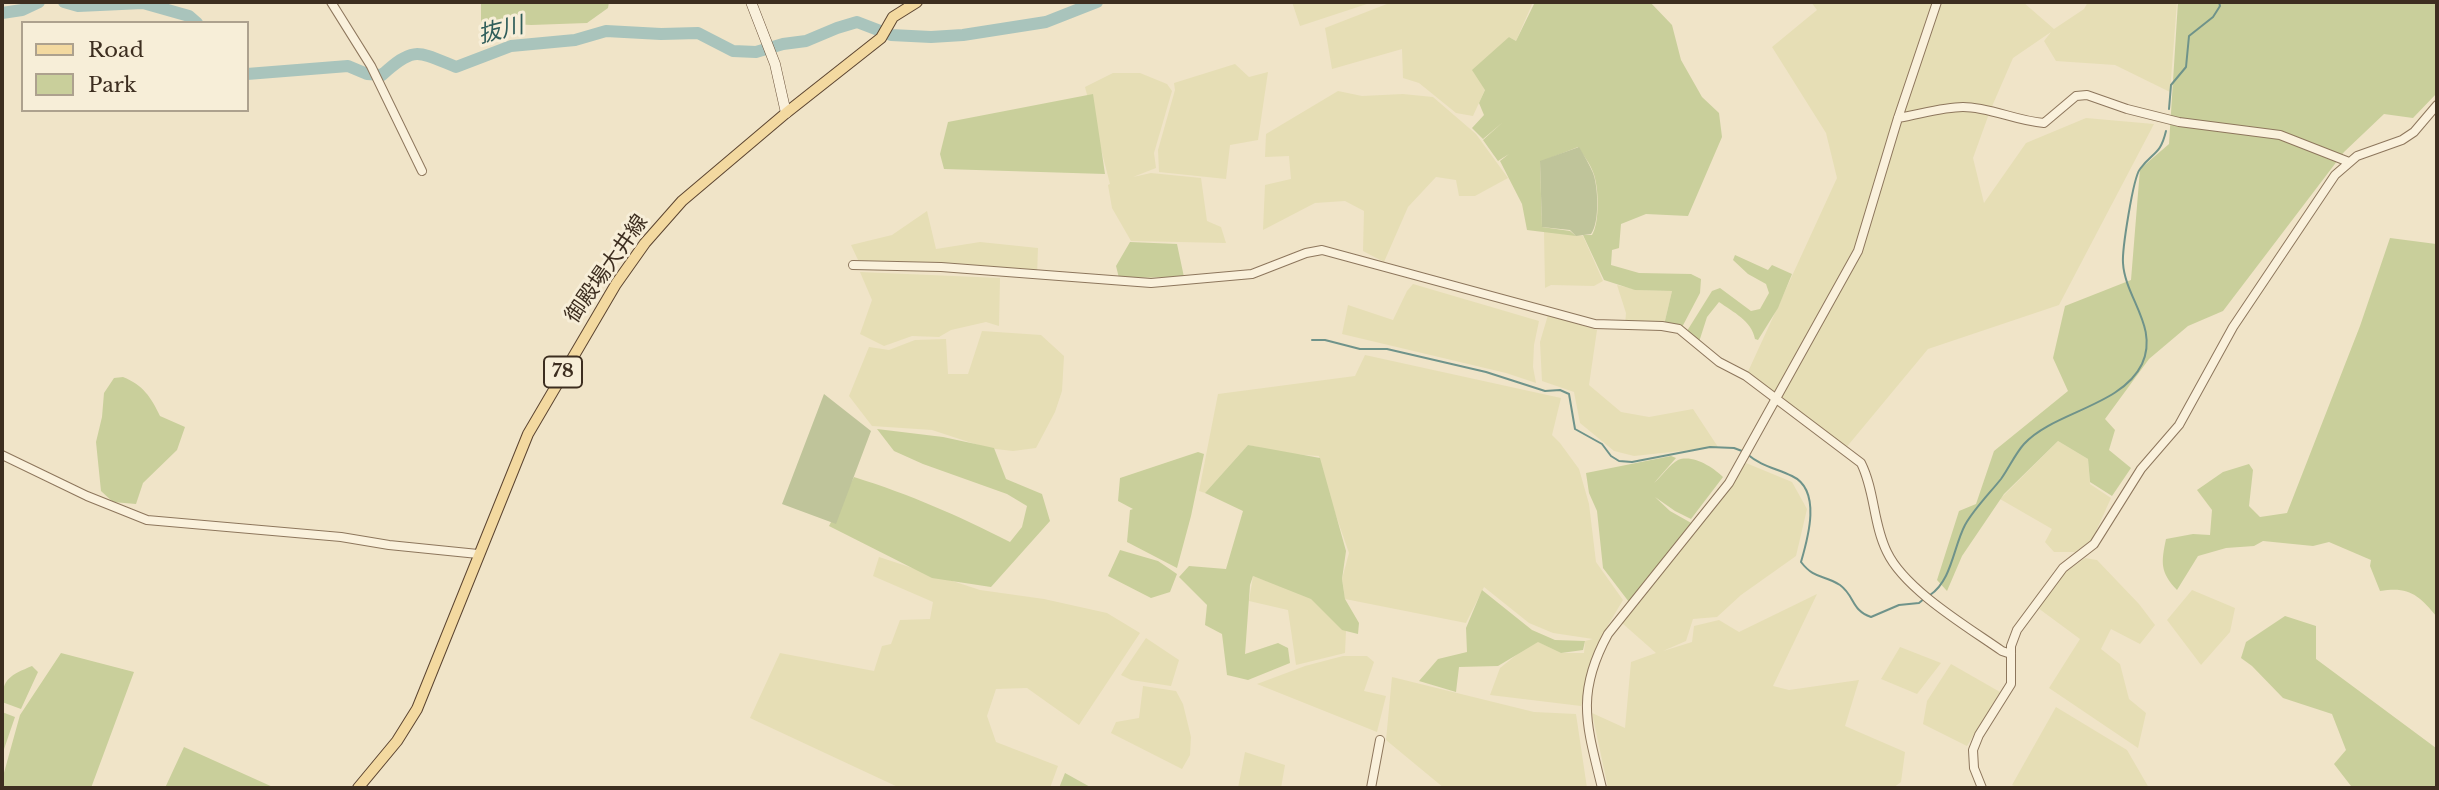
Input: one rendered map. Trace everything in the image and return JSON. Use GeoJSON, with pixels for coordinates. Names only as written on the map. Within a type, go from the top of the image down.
{"type":"FeatureCollection","features":[{"type":"Feature","properties":{"kind":"main road"},"geometry":{"type":"LineString","coordinates":[[751,2],[771,52],[786,113]]}},
{"type":"Feature","properties":{"kind":"main road","name":"御殿場大井線"},"geometry":{"type":"LineString","coordinates":[[358,788],[397,741],[417,709],[528,434],[591,324],[645,243],[682,201],[786,113],[881,38],[898,13],[917,2]]}},
{"type":"Feature","properties":{"kind":"street"},"geometry":{"type":"LineString","coordinates":[[331,2],[371,66],[422,170]]}},
{"type":"Feature","properties":{"kind":"street"},"geometry":{"type":"LineString","coordinates":[[1602,788],[1586,724],[1588,688],[1599,650],[1608,634],[1729,483],[1858,251],[1937,2]]}},
{"type":"Feature","properties":{"kind":"street"},"geometry":{"type":"LineString","coordinates":[[1898,118],[1962,107],[1990,111],[2029,122],[2044,122],[2076,96],[2087,95],[2127,109],[2179,121],[2280,135],[2348,162]]}},
{"type":"Feature","properties":{"kind":"street"},"geometry":{"type":"LineString","coordinates":[[1982,788],[1974,768],[1973,750],[1979,735],[2011,684],[2012,639],[2017,630],[2063,568],[2094,544],[2130,484],[2179,425],[2233,327],[2335,175],[2357,156],[2402,140],[2414,132],[2437,105]]}},
{"type":"Feature","properties":{"kind":"street"},"geometry":{"type":"LineString","coordinates":[[853,265],[941,267],[1151,283],[1252,274],[1306,253],[1322,250],[1595,324],[1679,329],[1719,362],[1746,376],[1861,463],[1869,479],[1880,534],[1888,555],[1933,603],[2002,652],[2011,654]]}},
{"type":"Feature","properties":{"kind":"street"},"geometry":{"type":"LineString","coordinates":[[2,455],[87,496],[147,520],[341,537],[478,554]]}},
{"type":"Feature","properties":{"kind":"street"},"geometry":{"type":"LineString","coordinates":[[1371,788],[1380,740]]}},
{"type":"Feature","properties":{"kind":"shaded area"},"geometry":{"type":"Polygon","coordinates":[[[1292,2],[1373,2],[1300,26],[1292,2]]]}},
{"type":"Feature","properties":{"kind":"shaded area"},"geometry":{"type":"Polygon","coordinates":[[[1392,2],[1533,2],[1516,41],[1509,37],[1473,116],[1456,113],[1419,83],[1403,78],[1402,49],[1332,69],[1325,28],[1392,2]]]}},
{"type":"Feature","properties":{"kind":"shaded area"},"geometry":{"type":"Polygon","coordinates":[[[1811,2],[2023,2],[2054,29],[2084,9],[2088,2],[2177,2],[2170,92],[2115,65],[2056,61],[2044,41],[2051,32],[2013,58],[1973,158],[1984,203],[2026,143],[2086,118],[2154,124],[2059,305],[1928,349],[1845,449],[1746,376],[1837,178],[1826,133],[1772,47],[1817,10],[1811,2]]]}},
{"type":"Feature","properties":{"kind":"shaded area"},"geometry":{"type":"Polygon","coordinates":[[[1235,64],[1249,77],[1268,72],[1258,140],[1230,145],[1226,179],[1159,172],[1158,150],[1175,90],[1174,83],[1235,64]]]}},
{"type":"Feature","properties":{"kind":"shaded area"},"geometry":{"type":"Polygon","coordinates":[[[1113,73],[1140,73],[1167,84],[1172,91],[1154,153],[1156,168],[1133,177],[1151,173],[1201,178],[1207,221],[1221,227],[1226,243],[1131,241],[1112,208],[1110,184],[1085,87],[1113,73]]]}},
{"type":"Feature","properties":{"kind":"shaded area"},"geometry":{"type":"Polygon","coordinates":[[[1338,91],[1362,96],[1403,94],[1433,97],[1476,134],[1508,178],[1475,196],[1459,196],[1456,180],[1436,177],[1408,207],[1384,262],[1363,251],[1364,211],[1345,201],[1315,203],[1263,230],[1265,185],[1291,179],[1289,156],[1265,157],[1266,134],[1338,91]]]}},
{"type":"Feature","properties":{"kind":"shaded area"},"geometry":{"type":"Polygon","coordinates":[[[927,211],[936,249],[980,242],[1038,248],[1037,275],[859,262],[851,245],[892,235],[927,211]]]}},
{"type":"Feature","properties":{"kind":"shaded area"},"geometry":{"type":"Polygon","coordinates":[[[1544,231],[1583,236],[1603,281],[1594,286],[1551,285],[1545,288],[1544,231]]]}},
{"type":"Feature","properties":{"kind":"shaded area"},"geometry":{"type":"Polygon","coordinates":[[[860,272],[1000,278],[999,326],[986,322],[951,330],[939,337],[912,336],[884,346],[860,334],[872,300],[860,272]]]}},
{"type":"Feature","properties":{"kind":"shaded area"},"geometry":{"type":"Polygon","coordinates":[[[1413,284],[1539,321],[1534,345],[1533,367],[1536,383],[1506,373],[1342,334],[1348,305],[1393,320],[1413,284]]]}},
{"type":"Feature","properties":{"kind":"shaded area"},"geometry":{"type":"Polygon","coordinates":[[[1617,285],[1638,290],[1672,291],[1664,325],[1625,325],[1626,313],[1617,285]]]}},
{"type":"Feature","properties":{"kind":"shaded area"},"geometry":{"type":"Polygon","coordinates":[[[1548,315],[1597,330],[1589,385],[1621,412],[1649,417],[1693,409],[1718,447],[1634,456],[1614,451],[1580,423],[1574,392],[1542,381],[1540,342],[1548,315]]]}},
{"type":"Feature","properties":{"kind":"shaded area"},"geometry":{"type":"Polygon","coordinates":[[[982,331],[1041,335],[1064,356],[1062,391],[1055,412],[1036,448],[1013,451],[987,448],[932,430],[872,426],[849,396],[869,347],[889,350],[915,340],[946,339],[948,374],[968,374],[982,331]]]}},
{"type":"Feature","properties":{"kind":"shaded area"},"geometry":{"type":"Polygon","coordinates":[[[1365,355],[1561,398],[1552,435],[1579,469],[1589,504],[1596,562],[1623,600],[1601,637],[1581,706],[1490,695],[1500,668],[1535,640],[1561,653],[1584,653],[1585,641],[1593,639],[1553,633],[1529,623],[1484,587],[1466,623],[1345,599],[1342,579],[1349,553],[1326,487],[1319,456],[1288,454],[1248,445],[1205,493],[1199,491],[1218,394],[1355,376],[1365,355]]]}},
{"type":"Feature","properties":{"kind":"shaded area"},"geometry":{"type":"Polygon","coordinates":[[[2058,441],[2088,459],[2090,484],[2111,498],[2092,540],[2075,552],[2054,552],[2045,542],[2052,529],[2000,499],[2058,441]]]}},
{"type":"Feature","properties":{"kind":"shaded area"},"geometry":{"type":"Polygon","coordinates":[[[1746,463],[1792,482],[1807,509],[1796,556],[1741,595],[1717,617],[1693,619],[1686,641],[1663,651],[1692,642],[1694,626],[1719,620],[1739,632],[1817,594],[1773,686],[1789,690],[1859,680],[1845,726],[1905,752],[1901,782],[1893,788],[1608,788],[1592,713],[1625,728],[1631,662],[1656,653],[1622,623],[1746,463]]]}},
{"type":"Feature","properties":{"kind":"shaded area"},"geometry":{"type":"Polygon","coordinates":[[[879,557],[980,590],[1044,599],[1107,613],[1140,633],[1079,725],[1027,688],[996,689],[987,716],[996,742],[1058,766],[1050,788],[900,788],[750,718],[780,653],[874,671],[882,646],[891,644],[900,620],[930,619],[933,602],[873,576],[879,557]]]}},
{"type":"Feature","properties":{"kind":"shaded area"},"geometry":{"type":"Polygon","coordinates":[[[2085,558],[2097,560],[2155,625],[2140,644],[2111,629],[2101,649],[2120,664],[2129,699],[2146,713],[2138,748],[2049,688],[2080,639],[2038,608],[2063,574],[2085,558]]]}},
{"type":"Feature","properties":{"kind":"shaded area"},"geometry":{"type":"Polygon","coordinates":[[[1253,576],[1320,601],[1346,631],[1345,653],[1296,665],[1288,610],[1249,601],[1253,576]]]}},
{"type":"Feature","properties":{"kind":"shaded area"},"geometry":{"type":"Polygon","coordinates":[[[2192,590],[2235,608],[2230,632],[2201,665],[2167,620],[2192,590]]]}},
{"type":"Feature","properties":{"kind":"shaded area"},"geometry":{"type":"Polygon","coordinates":[[[1146,638],[1179,660],[1171,686],[1131,680],[1121,675],[1146,638]]]}},
{"type":"Feature","properties":{"kind":"shaded area"},"geometry":{"type":"Polygon","coordinates":[[[1900,647],[1941,663],[1917,694],[1881,679],[1900,647]]]}},
{"type":"Feature","properties":{"kind":"shaded area"},"geometry":{"type":"Polygon","coordinates":[[[1343,656],[1367,656],[1374,662],[1364,691],[1386,696],[1377,732],[1257,684],[1305,666],[1343,656]]]}},
{"type":"Feature","properties":{"kind":"shaded area"},"geometry":{"type":"Polygon","coordinates":[[[1951,664],[2000,692],[1967,746],[1923,724],[1927,701],[1951,664]]]}},
{"type":"Feature","properties":{"kind":"shaded area"},"geometry":{"type":"Polygon","coordinates":[[[1392,677],[1534,712],[1576,714],[1587,788],[1444,788],[1386,740],[1392,677]]]}},
{"type":"Feature","properties":{"kind":"shaded area"},"geometry":{"type":"Polygon","coordinates":[[[1143,686],[1176,691],[1183,704],[1191,737],[1190,755],[1182,769],[1111,733],[1116,722],[1139,718],[1143,686]]]}},
{"type":"Feature","properties":{"kind":"shaded area"},"geometry":{"type":"Polygon","coordinates":[[[2056,707],[2127,750],[2149,788],[2019,788],[2012,785],[2056,707]]]}},
{"type":"Feature","properties":{"kind":"shaded area"},"geometry":{"type":"Polygon","coordinates":[[[1245,752],[1285,765],[1281,788],[1238,788],[1245,752]]]}},
{"type":"Feature","properties":{"kind":"green space"},"geometry":{"type":"Polygon","coordinates":[[[481,2],[609,2],[608,8],[587,23],[531,25],[481,22],[481,2]]]}},
{"type":"Feature","properties":{"kind":"green space"},"geometry":{"type":"Polygon","coordinates":[[[1535,2],[1650,2],[1672,25],[1681,60],[1702,97],[1719,113],[1722,137],[1688,216],[1646,214],[1621,224],[1619,248],[1612,250],[1611,265],[1639,273],[1691,274],[1701,279],[1700,293],[1680,331],[1664,325],[1672,291],[1635,290],[1604,280],[1583,235],[1592,235],[1595,229],[1597,195],[1592,169],[1578,147],[1540,162],[1542,227],[1570,231],[1576,236],[1527,230],[1522,204],[1500,161],[1509,154],[1498,161],[1483,140],[1503,122],[1483,139],[1472,128],[1484,115],[1479,103],[1485,90],[1472,70],[1509,37],[1516,41],[1535,2]]]}},
{"type":"Feature","properties":{"kind":"green space"},"geometry":{"type":"Polygon","coordinates":[[[2178,2],[2437,2],[2437,93],[2413,118],[2384,114],[2344,152],[2223,311],[2188,326],[2149,359],[2105,419],[2115,430],[2109,450],[2131,468],[2112,496],[2090,482],[2088,459],[2058,441],[2004,494],[1962,556],[1947,591],[1937,580],[1959,511],[1976,504],[1994,451],[2068,391],[2053,358],[2065,306],[2131,280],[2140,169],[2169,144],[2178,2]]]}},
{"type":"Feature","properties":{"kind":"green space"},"geometry":{"type":"Polygon","coordinates":[[[1093,94],[1105,174],[944,169],[940,154],[948,122],[1093,94]]]}},
{"type":"Feature","properties":{"kind":"green space"},"geometry":{"type":"Polygon","coordinates":[[[1579,147],[1593,173],[1597,204],[1596,221],[1591,234],[1576,236],[1570,230],[1542,227],[1540,161],[1579,147]]]}},
{"type":"Feature","properties":{"kind":"green space"},"geometry":{"type":"Polygon","coordinates":[[[2390,238],[2437,242],[2437,617],[2413,594],[2399,590],[2380,591],[2370,566],[2371,560],[2329,542],[2313,546],[2263,541],[2254,546],[2226,548],[2198,556],[2177,590],[2167,578],[2163,567],[2166,539],[2193,534],[2210,535],[2212,510],[2197,490],[2223,472],[2249,464],[2253,470],[2249,506],[2260,517],[2287,513],[2360,326],[2390,238]]]}},
{"type":"Feature","properties":{"kind":"green space"},"geometry":{"type":"Polygon","coordinates":[[[1130,242],[1177,244],[1184,277],[1119,278],[1116,266],[1130,242]]]}},
{"type":"Feature","properties":{"kind":"green space"},"geometry":{"type":"Polygon","coordinates":[[[1735,255],[1768,270],[1772,265],[1792,274],[1778,308],[1758,340],[1746,322],[1719,302],[1707,317],[1699,342],[1687,331],[1712,291],[1720,288],[1751,311],[1760,309],[1769,293],[1766,284],[1748,274],[1733,260],[1735,255]]]}},
{"type":"Feature","properties":{"kind":"green space"},"geometry":{"type":"Polygon","coordinates":[[[123,377],[146,392],[160,416],[185,427],[177,450],[143,483],[136,504],[113,502],[101,491],[96,442],[104,393],[114,378],[123,377]]]}},
{"type":"Feature","properties":{"kind":"green space"},"geometry":{"type":"Polygon","coordinates":[[[824,394],[871,431],[836,524],[782,504],[824,394]]]}},
{"type":"Feature","properties":{"kind":"green space"},"geometry":{"type":"Polygon","coordinates":[[[877,429],[943,437],[994,448],[1006,479],[1042,494],[1050,521],[991,587],[932,578],[829,526],[854,477],[934,506],[1010,542],[1022,527],[1027,506],[1007,494],[894,451],[877,429]]]}},
{"type":"Feature","properties":{"kind":"green space"},"geometry":{"type":"Polygon","coordinates":[[[1248,445],[1320,458],[1346,551],[1342,579],[1345,599],[1359,623],[1358,634],[1342,630],[1311,599],[1253,576],[1245,654],[1278,643],[1288,648],[1290,663],[1248,680],[1227,675],[1222,634],[1205,625],[1207,605],[1179,577],[1189,566],[1226,569],[1243,511],[1205,493],[1248,445]]]}},
{"type":"Feature","properties":{"kind":"green space"},"geometry":{"type":"Polygon","coordinates":[[[1198,452],[1204,454],[1177,568],[1127,542],[1130,510],[1133,509],[1118,501],[1120,478],[1198,452]]]}},
{"type":"Feature","properties":{"kind":"green space"},"geometry":{"type":"Polygon","coordinates":[[[1671,456],[1676,458],[1654,483],[1675,462],[1684,459],[1703,463],[1723,477],[1691,519],[1655,497],[1670,511],[1693,524],[1629,602],[1603,568],[1597,511],[1589,493],[1586,473],[1671,456]]]}},
{"type":"Feature","properties":{"kind":"green space"},"geometry":{"type":"Polygon","coordinates":[[[1120,550],[1158,561],[1177,574],[1170,592],[1151,598],[1108,576],[1120,550]]]}},
{"type":"Feature","properties":{"kind":"green space"},"geometry":{"type":"Polygon","coordinates":[[[1482,590],[1532,630],[1555,640],[1585,641],[1583,650],[1561,653],[1538,642],[1498,666],[1459,667],[1456,692],[1419,681],[1438,659],[1467,652],[1466,628],[1482,590]]]}},
{"type":"Feature","properties":{"kind":"green space"},"geometry":{"type":"Polygon","coordinates":[[[2285,616],[2316,626],[2316,659],[2436,748],[2437,745],[2437,788],[2351,786],[2334,764],[2346,750],[2332,714],[2283,698],[2241,658],[2246,642],[2285,616]]]}},
{"type":"Feature","properties":{"kind":"green space"},"geometry":{"type":"Polygon","coordinates":[[[61,653],[134,672],[91,788],[4,788],[2,780],[20,715],[61,653]]]}},
{"type":"Feature","properties":{"kind":"green space"},"geometry":{"type":"Polygon","coordinates":[[[32,666],[38,672],[21,709],[2,702],[2,694],[9,678],[32,666]]]}},
{"type":"Feature","properties":{"kind":"green space"},"geometry":{"type":"Polygon","coordinates":[[[2,712],[15,717],[2,755],[2,712]]]}},
{"type":"Feature","properties":{"kind":"green space"},"geometry":{"type":"Polygon","coordinates":[[[184,747],[275,788],[165,788],[184,747]]]}},
{"type":"Feature","properties":{"kind":"green space"},"geometry":{"type":"Polygon","coordinates":[[[1065,773],[1092,788],[1059,788],[1065,773]]]}},
{"type":"Feature","properties":{"kind":"waterway","name":"抜川"},"geometry":{"type":"LineString","coordinates":[[2,13],[22,10],[39,2]]}},
{"type":"Feature","properties":{"kind":"waterway","name":"抜川"},"geometry":{"type":"LineString","coordinates":[[64,2],[78,6],[143,3],[189,16],[195,21]]}},
{"type":"Feature","properties":{"kind":"waterway","name":"抜川"},"geometry":{"type":"LineString","coordinates":[[248,74],[348,66],[367,74],[382,75],[402,59],[416,54],[456,67],[511,46],[575,40],[606,31],[698,33],[733,51],[756,52],[806,41],[857,22],[891,35],[963,35],[1046,22],[1097,2]]}},
{"type":"Feature","properties":{"kind":"waterway"},"geometry":{"type":"LineString","coordinates":[[2169,109],[2171,85],[2186,67],[2189,36],[2213,17],[2220,6],[2219,2]]}},
{"type":"Feature","properties":{"kind":"waterway"},"geometry":{"type":"LineString","coordinates":[[1930,595],[1948,572],[1969,519],[2001,479],[2024,444],[2052,424],[2119,390],[2142,364],[2146,338],[2140,313],[2125,276],[2124,244],[2137,175],[2159,149],[2166,131]]}},
{"type":"Feature","properties":{"kind":"waterway"},"geometry":{"type":"LineString","coordinates":[[1312,340],[1325,340],[1360,349],[1387,349],[1486,372],[1545,391],[1560,390],[1569,394],[1575,429],[1602,444],[1611,456],[1619,461],[1632,462],[1710,447],[1742,451]]}},
{"type":"Feature","properties":{"kind":"waterway"},"geometry":{"type":"LineString","coordinates":[[1747,454],[1792,476],[1807,492],[1810,503],[1809,528],[1801,562],[1811,572],[1840,585],[1856,607],[1871,617],[1899,605],[1919,603],[1925,598]]}}]}
